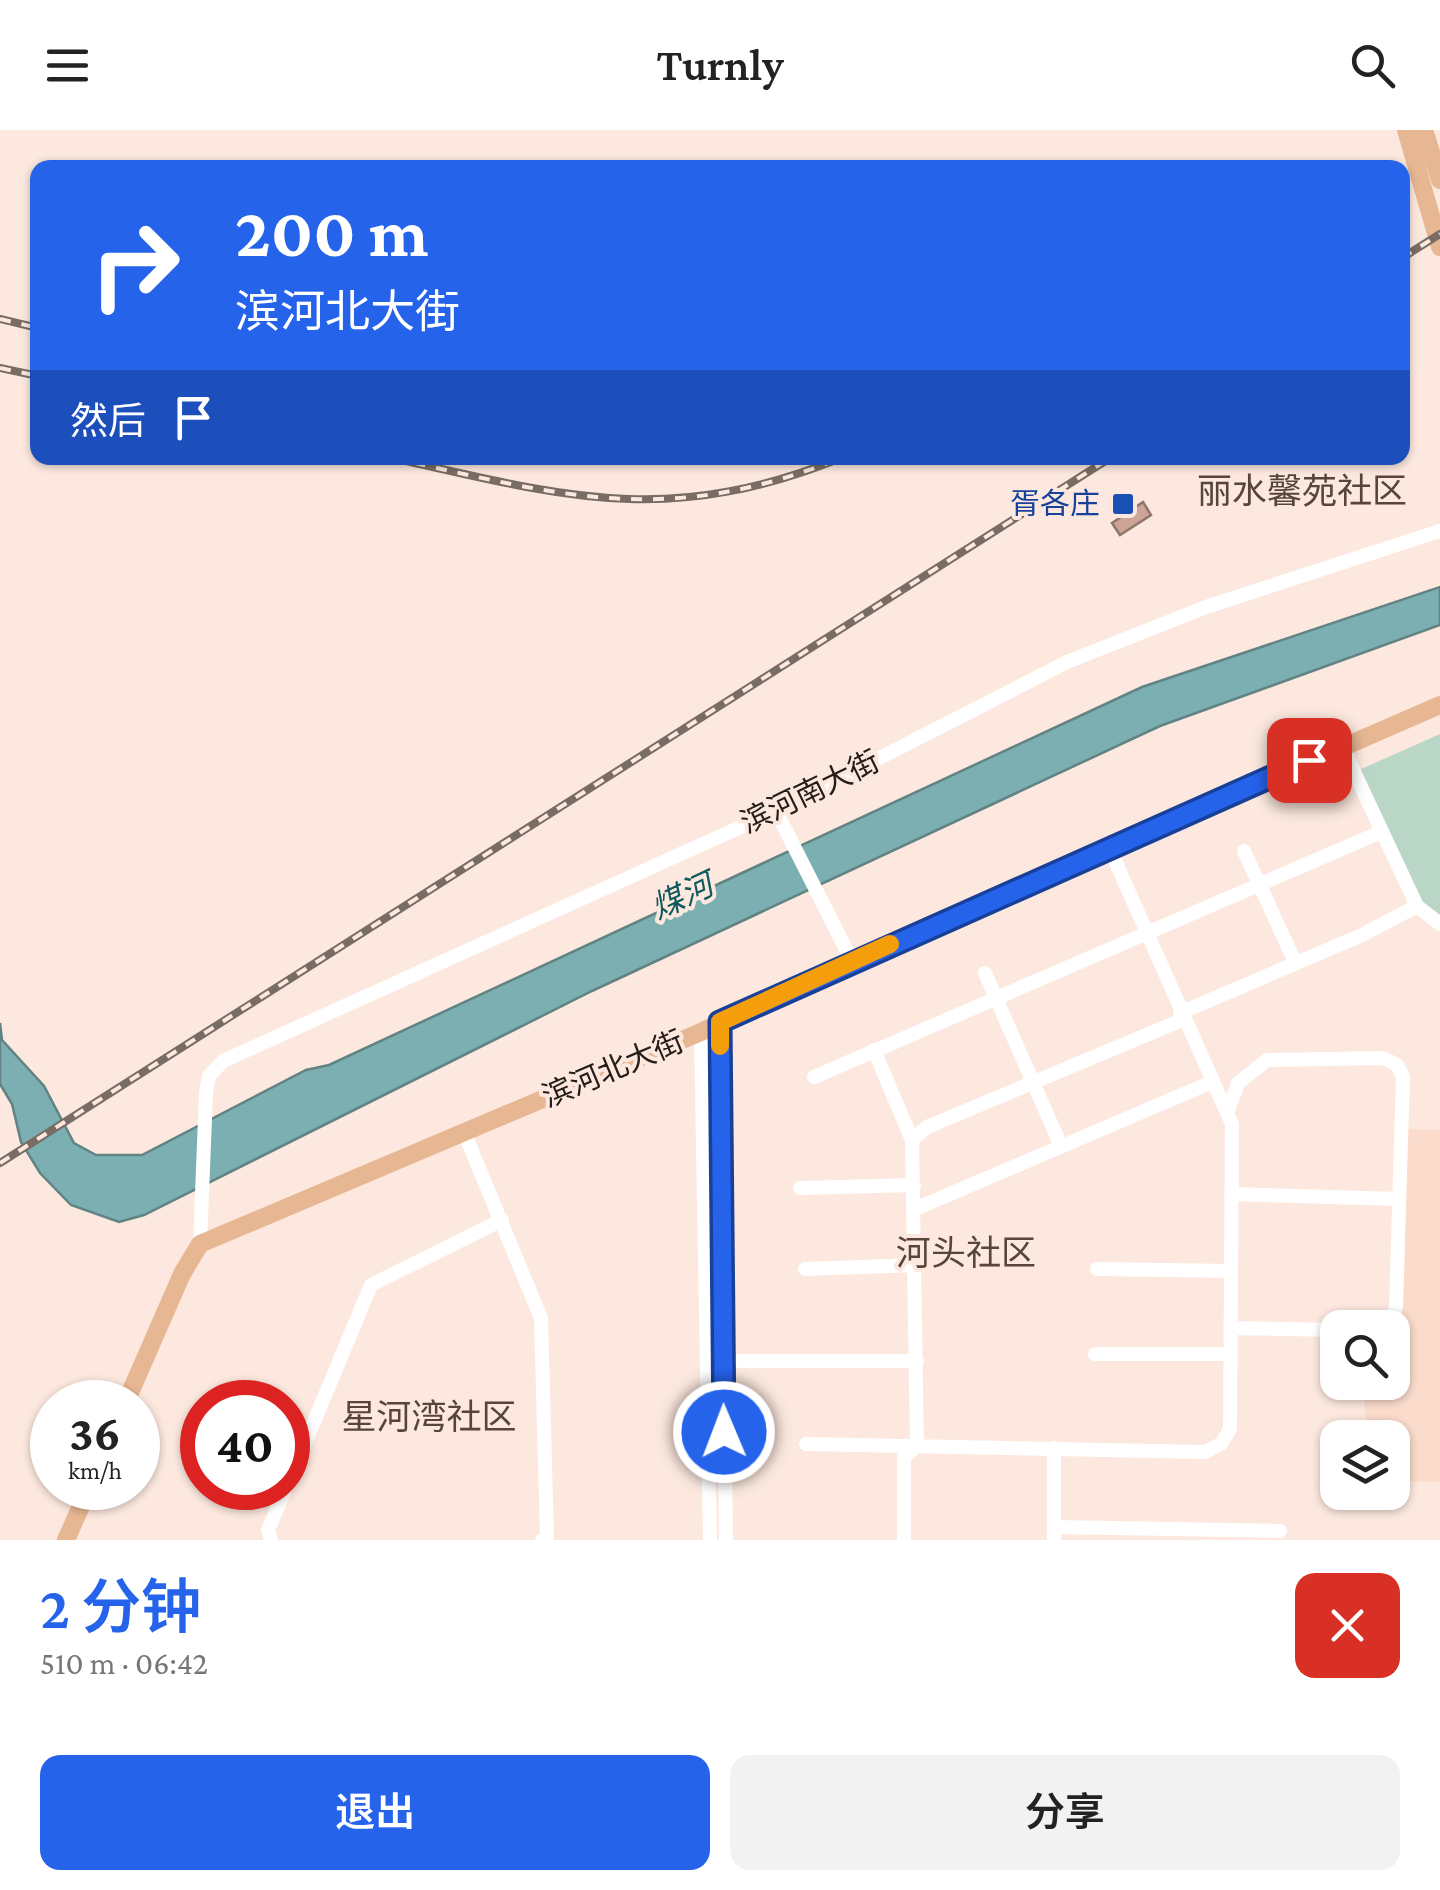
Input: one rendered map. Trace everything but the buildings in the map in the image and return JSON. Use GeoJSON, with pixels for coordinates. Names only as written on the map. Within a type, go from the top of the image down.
{"type":"FeatureCollection","features":[{"type":"Feature","properties":{"kind":"main road"},"geometry":{"type":"LineString","coordinates":[[1406,130],[1440,247]]}},
{"type":"Feature","properties":{"kind":"main road"},"geometry":{"type":"LineString","coordinates":[[1424,130],[1440,180]]}},
{"type":"Feature","properties":{"kind":"main road","name":"滨河北大街"},"geometry":{"type":"LineString","coordinates":[[200,1244],[702,1032],[852,961],[1440,705]]}},
{"type":"Feature","properties":{"kind":"main road"},"geometry":{"type":"LineString","coordinates":[[136,1380],[182,1274],[200,1244]]}},
{"type":"Feature","properties":{"kind":"main road"},"geometry":{"type":"LineString","coordinates":[[66,1540],[79,1510]]}},
{"type":"Feature","properties":{"kind":"street","name":"滨河南大街"},"geometry":{"type":"LineString","coordinates":[[200,1244],[198,1210],[206,1094],[209,1076],[223,1061],[776,811],[1067,662],[1128,636],[1440,531]]}},
{"type":"Feature","properties":{"kind":"street"},"geometry":{"type":"LineString","coordinates":[[1342,746],[1417,906],[1440,924]]}},
{"type":"Feature","properties":{"kind":"street"},"geometry":{"type":"LineString","coordinates":[[776,811],[852,961]]}},
{"type":"Feature","properties":{"kind":"street"},"geometry":{"type":"LineString","coordinates":[[814,1077],[1381,832]]}},
{"type":"Feature","properties":{"kind":"street"},"geometry":{"type":"LineString","coordinates":[[1110,847],[1181,1017],[1228,1111]]}},
{"type":"Feature","properties":{"kind":"street"},"geometry":{"type":"LineString","coordinates":[[1244,851],[1295,962]]}},
{"type":"Feature","properties":{"kind":"street"},"geometry":{"type":"LineString","coordinates":[[912,1140],[927,1127],[1181,1017],[1295,962],[1362,936],[1417,906]]}},
{"type":"Feature","properties":{"kind":"street"},"geometry":{"type":"LineString","coordinates":[[985,973],[1061,1146]]}},
{"type":"Feature","properties":{"kind":"street"},"geometry":{"type":"LineString","coordinates":[[720,1022],[726,1540]]}},
{"type":"Feature","properties":{"kind":"street"},"geometry":{"type":"LineString","coordinates":[[702,1032],[710,1540]]}},
{"type":"Feature","properties":{"kind":"street"},"geometry":{"type":"LineString","coordinates":[[874,1050],[912,1140],[917,1446],[904,1457],[904,1540]]}},
{"type":"Feature","properties":{"kind":"street"},"geometry":{"type":"LineString","coordinates":[[806,1444],[1206,1452],[1221,1444],[1230,1429],[1228,1111],[1238,1082],[1267,1060],[1383,1058],[1397,1066],[1403,1077],[1395,1310]]}},
{"type":"Feature","properties":{"kind":"street"},"geometry":{"type":"LineString","coordinates":[[915,1209],[1212,1082]]}},
{"type":"Feature","properties":{"kind":"street"},"geometry":{"type":"LineString","coordinates":[[464,1132],[541,1318],[547,1536],[542,1540]]}},
{"type":"Feature","properties":{"kind":"street"},"geometry":{"type":"LineString","coordinates":[[800,1188],[914,1185]]}},
{"type":"Feature","properties":{"kind":"street"},"geometry":{"type":"LineString","coordinates":[[1231,1194],[1399,1199]]}},
{"type":"Feature","properties":{"kind":"street"},"geometry":{"type":"LineString","coordinates":[[310,1431],[371,1286],[502,1220]]}},
{"type":"Feature","properties":{"kind":"street"},"geometry":{"type":"LineString","coordinates":[[805,1268],[916,1265]]}},
{"type":"Feature","properties":{"kind":"street"},"geometry":{"type":"LineString","coordinates":[[1097,1269],[1231,1271]]}},
{"type":"Feature","properties":{"kind":"street"},"geometry":{"type":"LineString","coordinates":[[1230,1328],[1320,1330]]}},
{"type":"Feature","properties":{"kind":"street"},"geometry":{"type":"LineString","coordinates":[[1095,1354],[1230,1354]]}},
{"type":"Feature","properties":{"kind":"street"},"geometry":{"type":"LineString","coordinates":[[722,1361],[917,1361]]}},
{"type":"Feature","properties":{"kind":"street"},"geometry":{"type":"LineString","coordinates":[[1054,1448],[1054,1533],[1280,1531]]}},
{"type":"Feature","properties":{"kind":"street"},"geometry":{"type":"LineString","coordinates":[[271,1540],[268,1530],[277,1510]]}},
{"type":"Feature","properties":{"kind":"shaded area"},"geometry":{"type":"Polygon","coordinates":[[[1408,1129],[1440,1130],[1440,1482],[1410,1481],[1410,1420],[1366,1420],[1364,1400],[1410,1400],[1410,1310],[1397,1310],[1408,1129]]]}},
{"type":"Feature","properties":{"kind":"green space"},"geometry":{"type":"Polygon","coordinates":[[[1440,734],[1440,915],[1417,899],[1359,770],[1440,734]]]}},
{"type":"Feature","properties":{"kind":"water"},"geometry":{"type":"Polygon","coordinates":[[[1440,587],[1440,625],[1160,726],[592,991],[144,1215],[119,1222],[71,1205],[40,1173],[21,1142],[12,1104],[0,1084],[0,1023],[2,1040],[44,1086],[74,1143],[96,1155],[142,1155],[306,1070],[329,1065],[1142,687],[1440,587]]]}},
{"type":"Feature","properties":{"kind":"railway"},"geometry":{"type":"LineString","coordinates":[[1410,253],[1440,234]]}},
{"type":"Feature","properties":{"kind":"railway"},"geometry":{"type":"LineString","coordinates":[[0,319],[30,326]]}},
{"type":"Feature","properties":{"kind":"railway"},"geometry":{"type":"LineString","coordinates":[[0,368],[30,374]]}},
{"type":"Feature","properties":{"kind":"railway"},"geometry":{"type":"LineString","coordinates":[[425,465],[565,493],[669,499],[722,493],[820,465]]}},
{"type":"Feature","properties":{"kind":"railway"},"geometry":{"type":"LineString","coordinates":[[0,1163],[1099,465]]}},
{"type":"Feature","properties":{"kind":"slow traffic"},"geometry":{"type":"LineString","coordinates":[[720,1046],[720,1022],[890,944]]}},
{"type":"Feature","properties":{"kind":"place","name":"胥各庄"},"geometry":{"type":"Point","coordinates":[1123,504]}},
{"type":"Feature","properties":{"kind":"district","name":"丽水馨苑社区"},"geometry":{"type":"Point","coordinates":[1302,491]}},
{"type":"Feature","properties":{"kind":"district","name":"河头社区"},"geometry":{"type":"Point","coordinates":[966,1253]}},
{"type":"Feature","properties":{"kind":"district","name":"星河湾社区"},"geometry":{"type":"Point","coordinates":[429,1417]}},
{"type":"Feature","properties":{"kind":"route"},"geometry":{"type":"LineString","coordinates":[[724,1432],[720,1022],[1309,760]]}},
{"type":"Feature","properties":{"kind":"water label","name":"煤河"},"geometry":{"type":"Point","coordinates":[682,896]}}]}
